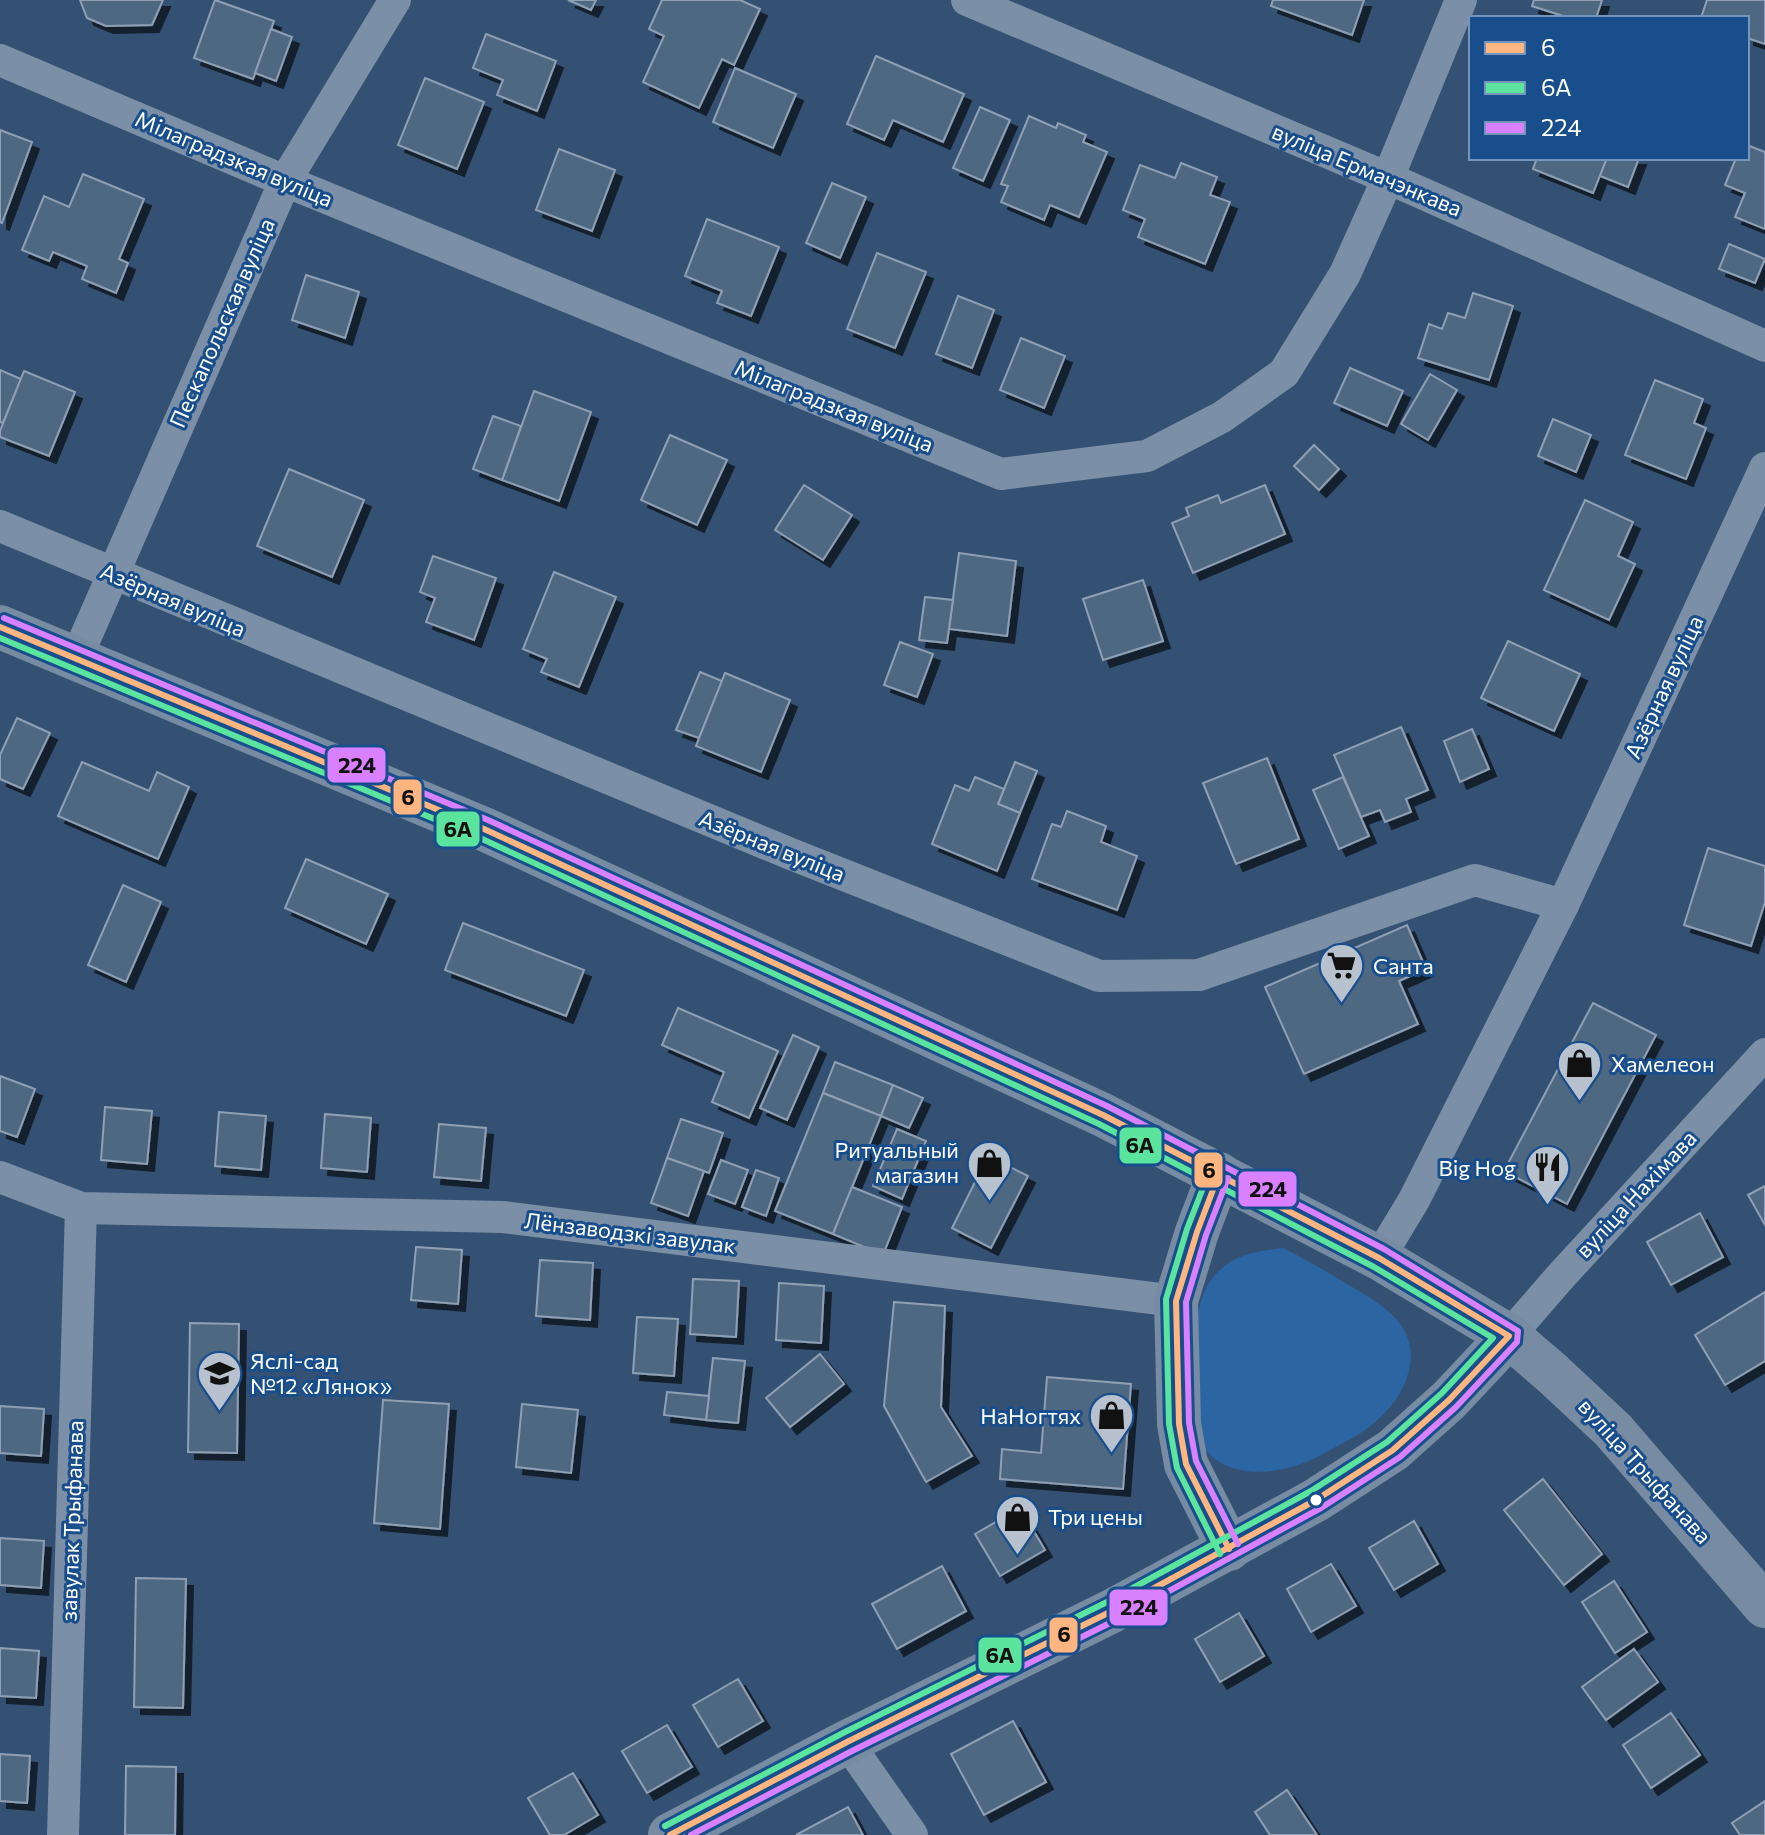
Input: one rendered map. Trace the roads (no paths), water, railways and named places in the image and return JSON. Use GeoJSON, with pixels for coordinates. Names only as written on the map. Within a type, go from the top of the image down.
{"type":"FeatureCollection","features":[{"type":"Feature","properties":{"kind":"street","name":"Пескапольская вуліца"},"geometry":{"type":"LineString","coordinates":[[76,659],[285,181],[395,0]]}},
{"type":"Feature","properties":{"kind":"street","name":"вуліца Ермачэнкава"},"geometry":{"type":"LineString","coordinates":[[967,0],[1388,178],[1765,346]]}},
{"type":"Feature","properties":{"kind":"street","name":"Мілаградзкая вуліца"},"geometry":{"type":"LineString","coordinates":[[0,60],[285,181],[1001,474],[1147,456],[1222,417],[1284,373],[1345,274],[1461,0]]}},
{"type":"Feature","properties":{"kind":"street","name":"Азёрная вуліца"},"geometry":{"type":"LineString","coordinates":[[1379,1258],[1414,1200],[1563,905],[1765,468]]}},
{"type":"Feature","properties":{"kind":"street","name":"Азёрная вуліца"},"geometry":{"type":"LineString","coordinates":[[0,526],[791,854],[1099,976],[1199,975],[1475,880],[1563,905]]}},
{"type":"Feature","properties":{"kind":"street","name":"вуліца Трыфанава"},"geometry":{"type":"LineString","coordinates":[[0,627],[484,829],[1074,1102],[1379,1258],[1509,1336],[1613,1430],[1764,1604]]}},
{"type":"Feature","properties":{"kind":"street","name":"вуліца Нахімава"},"geometry":{"type":"LineString","coordinates":[[1509,1336],[1765,1054]]}},
{"type":"Feature","properties":{"kind":"street"},"geometry":{"type":"LineString","coordinates":[[1219,1174],[1176,1301],[1179,1424],[1186,1464],[1229,1549]]}},
{"type":"Feature","properties":{"kind":"street","name":"Лёнзаводзкі завулак"},"geometry":{"type":"LineString","coordinates":[[0,1177],[81,1208],[503,1217],[1176,1301]]}},
{"type":"Feature","properties":{"kind":"street","name":"завулак Трыфанава"},"geometry":{"type":"LineString","coordinates":[[63,1835],[81,1208]]}},
{"type":"Feature","properties":{"kind":"street"},"geometry":{"type":"LineString","coordinates":[[670,1835],[847,1742],[1112,1611],[1316,1500],[1393,1450],[1449,1400],[1509,1336]]}},
{"type":"Feature","properties":{"kind":"street"},"geometry":{"type":"LineString","coordinates":[[847,1742],[912,1835]]}},
{"type":"Feature","properties":{"kind":"place","name":"Санта"},"geometry":{"type":"Point","coordinates":[1342,1005]}},
{"type":"Feature","properties":{"kind":"place","name":"Хамелеон"},"geometry":{"type":"Point","coordinates":[1580,1103]}},
{"type":"Feature","properties":{"kind":"place","name":"Ритуальный магазин"},"geometry":{"type":"Point","coordinates":[990,1202]}},
{"type":"Feature","properties":{"kind":"place","name":"Big Hog"},"geometry":{"type":"Point","coordinates":[1547,1207]}},
{"type":"Feature","properties":{"kind":"place","name":"Яслі-сад №12 «Лянок»"},"geometry":{"type":"Point","coordinates":[219,1413]}},
{"type":"Feature","properties":{"kind":"place","name":"НаНогтях"},"geometry":{"type":"Point","coordinates":[1112,1455]}},
{"type":"Feature","properties":{"kind":"place","name":"Три цены"},"geometry":{"type":"Point","coordinates":[1017,1556]}}]}
